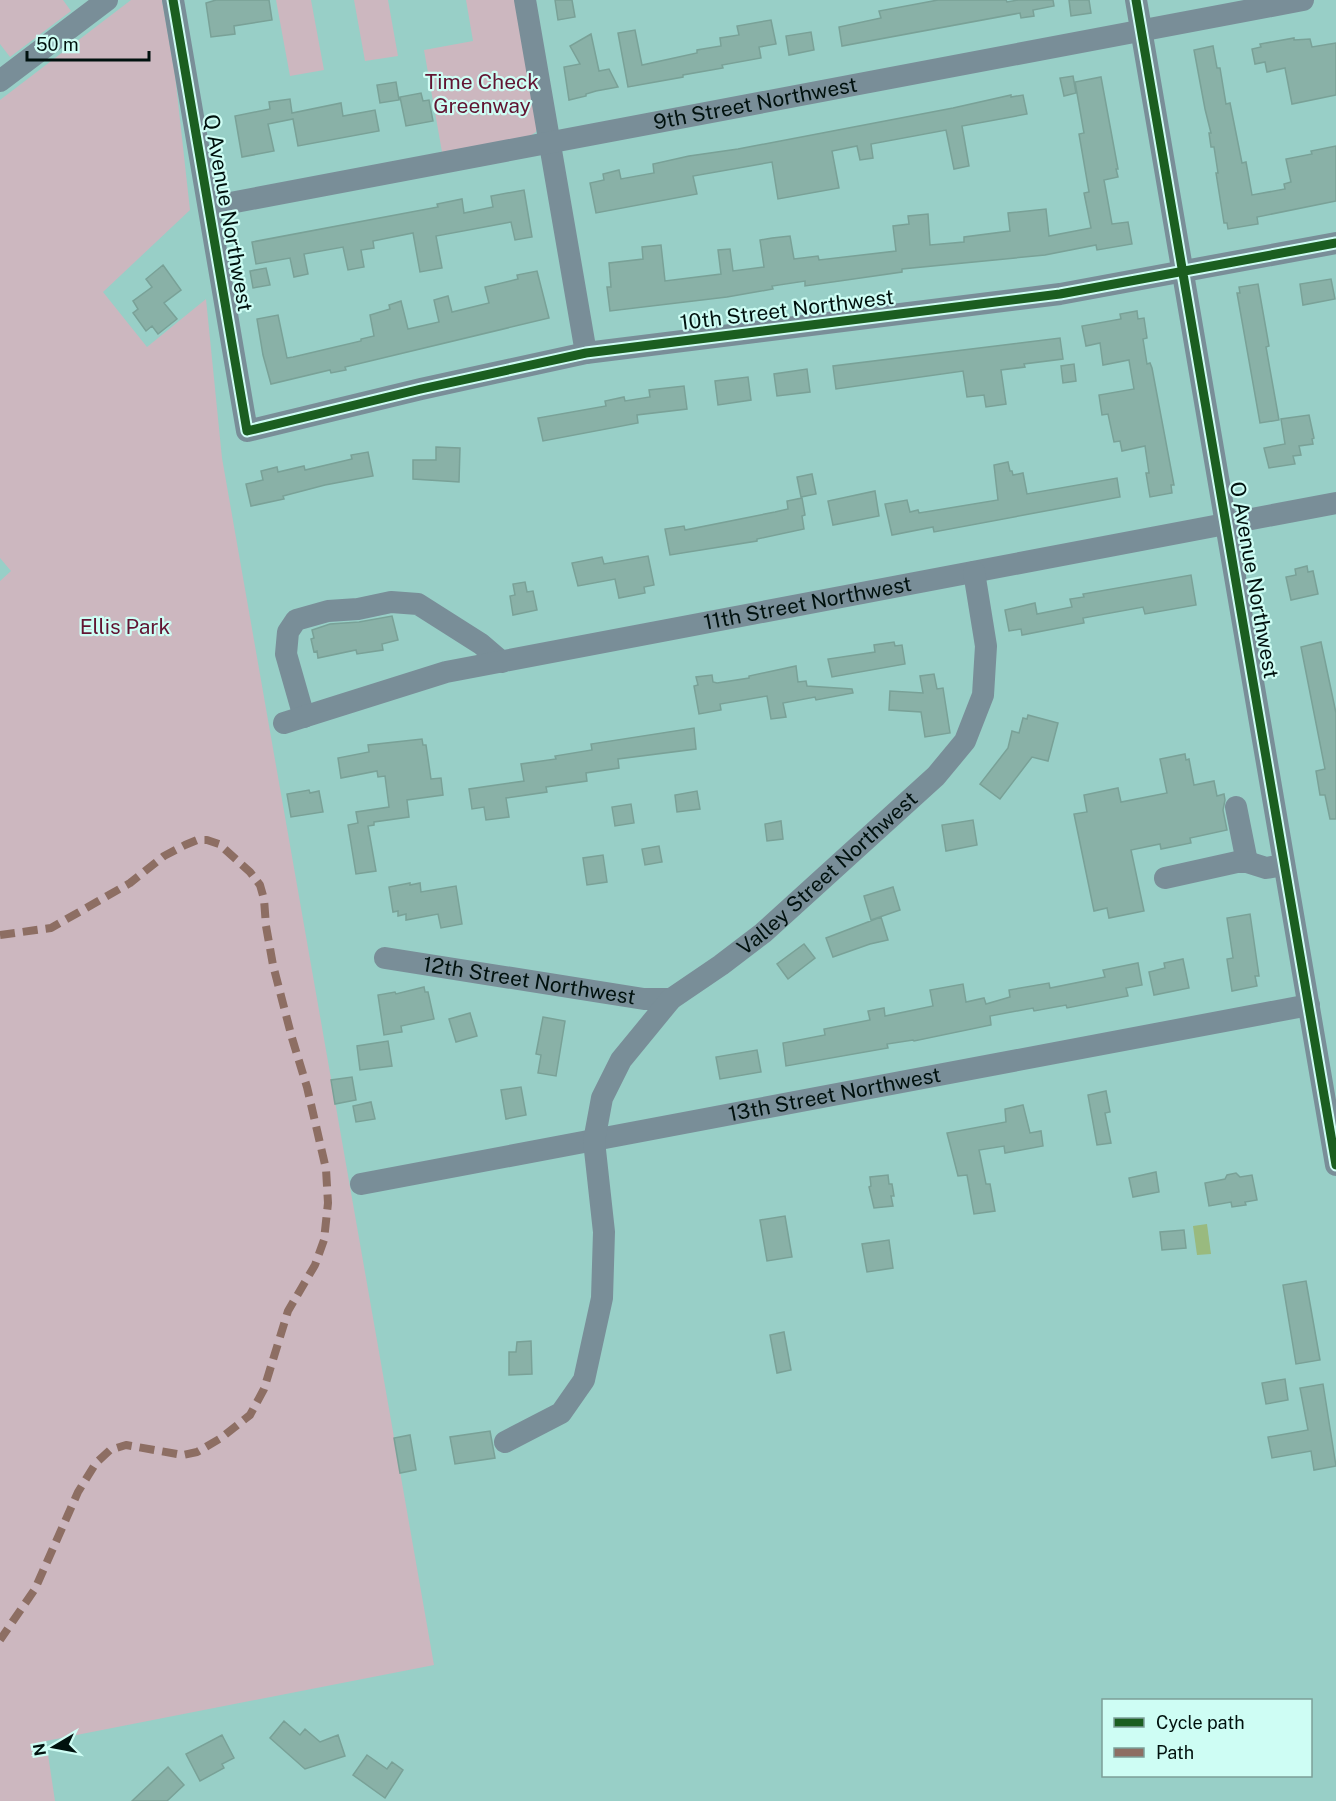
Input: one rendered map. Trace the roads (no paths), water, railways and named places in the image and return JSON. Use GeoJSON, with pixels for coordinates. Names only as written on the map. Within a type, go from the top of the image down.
{"type":"FeatureCollection","features":[{"type":"Feature","properties":{"kind":"street"},"geometry":{"type":"LineString","coordinates":[[0,81],[107,0]]}},
{"type":"Feature","properties":{"kind":"street","name":"Q Avenue Northwest"},"geometry":{"type":"LineString","coordinates":[[173,0],[247,431]]}},
{"type":"Feature","properties":{"kind":"street"},"geometry":{"type":"LineString","coordinates":[[525,0],[586,353]]}},
{"type":"Feature","properties":{"kind":"street","name":"O Avenue Northwest"},"geometry":{"type":"LineString","coordinates":[[1136,0],[1336,1165]]}},
{"type":"Feature","properties":{"kind":"street","name":"9th Street Northwest"},"geometry":{"type":"LineString","coordinates":[[208,207],[1304,0]]}},
{"type":"Feature","properties":{"kind":"street","name":"10th Street Northwest"},"geometry":{"type":"LineString","coordinates":[[247,431],[421,389],[586,353],[1060,294],[1336,243]]}},
{"type":"Feature","properties":{"kind":"street","name":"11th Street Northwest"},"geometry":{"type":"LineString","coordinates":[[502,662],[481,644],[418,604],[391,602],[358,609],[328,611],[296,620],[288,632],[286,654],[294,720],[446,672],[502,662],[974,572],[1336,502]]}},
{"type":"Feature","properties":{"kind":"street","name":"Valley Street Northwest"},"geometry":{"type":"LineString","coordinates":[[505,1442],[561,1413],[584,1380],[602,1298],[604,1232],[594,1141],[602,1098],[621,1060],[671,999],[763,933],[936,776],[965,741],[983,695],[986,645],[974,572]]}},
{"type":"Feature","properties":{"kind":"street"},"geometry":{"type":"LineString","coordinates":[[1236,807],[1247,862]]}},
{"type":"Feature","properties":{"kind":"street"},"geometry":{"type":"LineString","coordinates":[[1165,878],[1237,862],[1247,862],[1266,868],[1284,865]]}},
{"type":"Feature","properties":{"kind":"street","name":"12th Street Northwest"},"geometry":{"type":"LineString","coordinates":[[385,958],[644,999],[671,999]]}},
{"type":"Feature","properties":{"kind":"street","name":"13th Street Northwest"},"geometry":{"type":"LineString","coordinates":[[361,1184],[1308,1005]]}},
{"type":"Feature","properties":{"kind":"park label","name":"Time Check Greenway"},"geometry":{"type":"Point","coordinates":[482,94]}},
{"type":"Feature","properties":{"kind":"park label","name":"Ellis Park"},"geometry":{"type":"Point","coordinates":[125,627]}}]}
